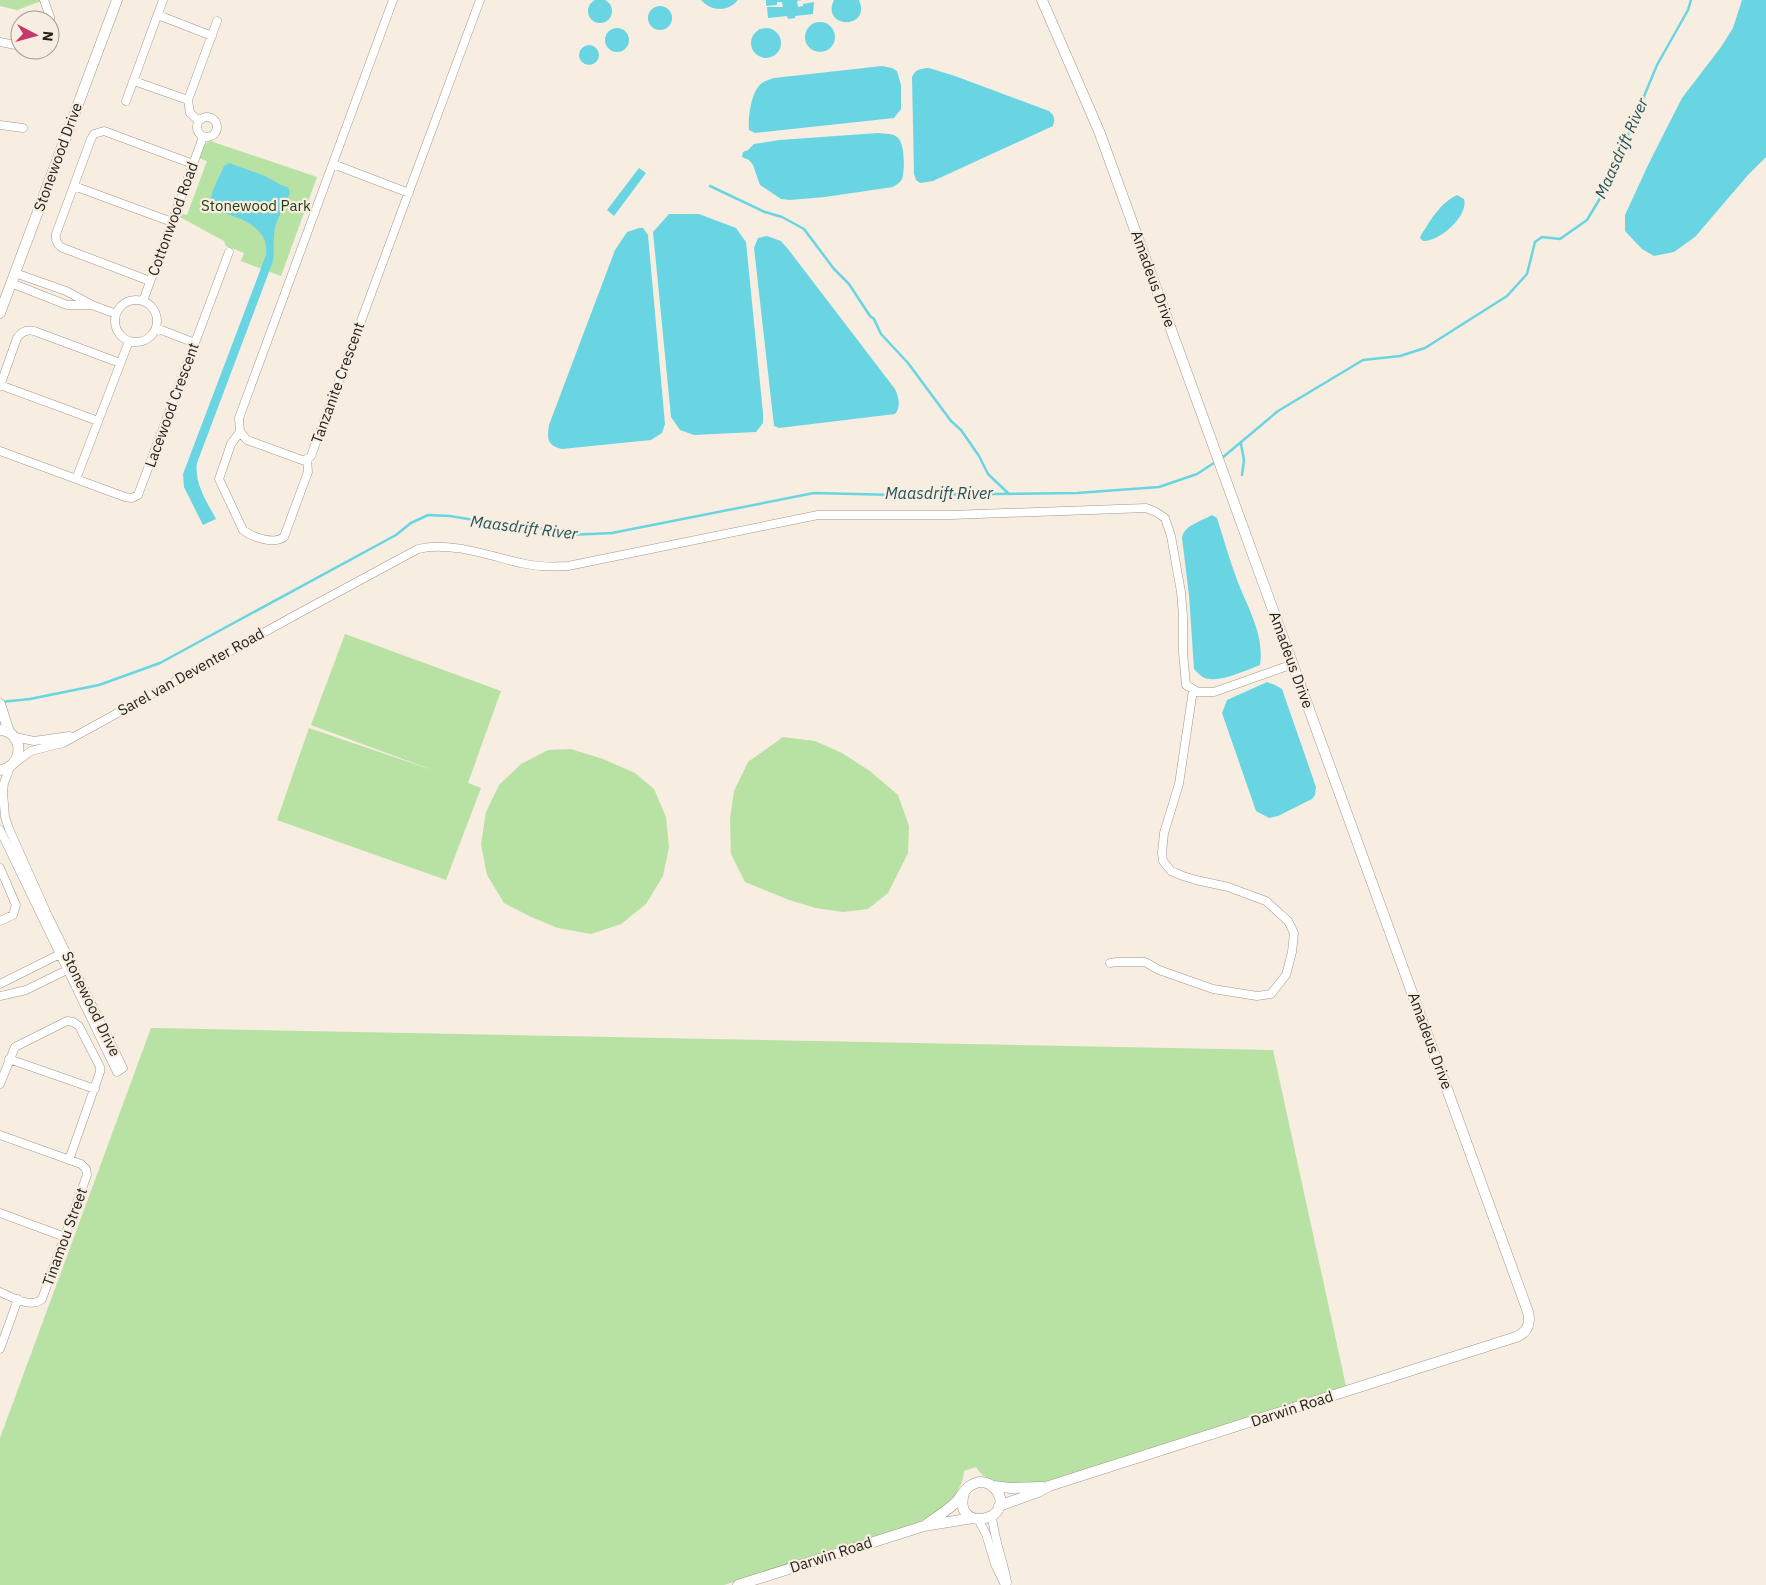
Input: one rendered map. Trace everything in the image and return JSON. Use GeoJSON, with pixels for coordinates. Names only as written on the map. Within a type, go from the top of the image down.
{"type":"FeatureCollection","features":[{"type":"Feature","properties":{"kind":"street","name":"Stonewood Drive"},"geometry":{"type":"LineString","coordinates":[[0,313],[117,0]]}},
{"type":"Feature","properties":{"kind":"street"},"geometry":{"type":"LineString","coordinates":[[126,101],[163,0]]}},
{"type":"Feature","properties":{"kind":"street"},"geometry":{"type":"LineString","coordinates":[[307,459],[308,472],[282,540],[272,541],[249,534],[243,530],[219,479],[231,444],[240,432],[239,418],[393,0]]}},
{"type":"Feature","properties":{"kind":"street","name":"Tanzanite Crescent"},"geometry":{"type":"LineString","coordinates":[[240,432],[242,436],[252,443],[302,460],[311,456],[480,0]]}},
{"type":"Feature","properties":{"kind":"street","name":"Amadeus Drive"},"geometry":{"type":"LineString","coordinates":[[1042,0],[1099,131],[1528,1312],[1529,1324]]}},
{"type":"Feature","properties":{"kind":"street"},"geometry":{"type":"LineString","coordinates":[[158,15],[212,36]]}},
{"type":"Feature","properties":{"kind":"street"},"geometry":{"type":"LineString","coordinates":[[203,137],[197,128],[199,121],[190,113],[188,100],[218,21]]}},
{"type":"Feature","properties":{"kind":"street"},"geometry":{"type":"LineString","coordinates":[[134,81],[188,100]]}},
{"type":"Feature","properties":{"kind":"street","name":"Cottonwood Road"},"geometry":{"type":"LineString","coordinates":[[143,301],[203,137],[210,137],[215,133],[216,123],[208,117],[199,121]]}},
{"type":"Feature","properties":{"kind":"street"},"geometry":{"type":"LineString","coordinates":[[0,125],[23,128]]}},
{"type":"Feature","properties":{"kind":"street"},"geometry":{"type":"LineString","coordinates":[[150,281],[59,245],[56,240],[56,234],[92,136],[100,131],[193,164]]}},
{"type":"Feature","properties":{"kind":"street"},"geometry":{"type":"LineString","coordinates":[[333,164],[409,193]]}},
{"type":"Feature","properties":{"kind":"street"},"geometry":{"type":"LineString","coordinates":[[74,186],[172,222]]}},
{"type":"Feature","properties":{"kind":"street","name":"Lacewood Crescent"},"geometry":{"type":"LineString","coordinates":[[76,479],[129,498],[138,495],[229,252]]}},
{"type":"Feature","properties":{"kind":"street"},"geometry":{"type":"LineString","coordinates":[[15,273],[66,291],[92,305],[116,314]]}},
{"type":"Feature","properties":{"kind":"street"},"geometry":{"type":"LineString","coordinates":[[11,283],[67,305],[92,305]]}},
{"type":"Feature","properties":{"kind":"street"},"geometry":{"type":"LineString","coordinates":[[132,300],[143,301],[152,307],[155,312],[157,317],[156,328],[144,340],[139,342],[129,341],[116,330],[114,319],[116,314],[118,309],[127,302],[132,300]]}},
{"type":"Feature","properties":{"kind":"street"},"geometry":{"type":"LineString","coordinates":[[156,328],[195,343]]}},
{"type":"Feature","properties":{"kind":"street"},"geometry":{"type":"LineString","coordinates":[[98,421],[0,385],[18,338],[21,333],[27,330],[120,363]]}},
{"type":"Feature","properties":{"kind":"street"},"geometry":{"type":"LineString","coordinates":[[0,451],[76,479],[129,341]]}},
{"type":"Feature","properties":{"kind":"street","name":"Sarel van Deventer Road"},"geometry":{"type":"LineString","coordinates":[[8,767],[31,751],[63,743],[412,552],[432,547],[447,547],[530,565],[582,565],[818,515],[951,515],[1146,508],[1156,512],[1165,518],[1171,536],[1181,592],[1185,681],[1193,690]]}},
{"type":"Feature","properties":{"kind":"street"},"geometry":{"type":"LineString","coordinates":[[1110,963],[1145,962],[1159,970],[1213,989],[1257,996],[1271,994],[1286,975],[1292,952],[1294,933],[1288,921],[1266,901],[1228,887],[1196,880],[1171,871],[1163,861],[1162,853],[1164,833],[1179,784],[1193,690],[1205,693],[1214,692],[1293,664]]}},
{"type":"Feature","properties":{"kind":"street"},"geometry":{"type":"LineString","coordinates":[[1,707],[8,733],[19,751],[8,767]]}},
{"type":"Feature","properties":{"kind":"street","name":"Sarel van Deventer Road"},"geometry":{"type":"LineString","coordinates":[[8,733],[34,741],[79,734]]}},
{"type":"Feature","properties":{"kind":"street","name":"Stonewood Drive"},"geometry":{"type":"LineString","coordinates":[[8,767],[4,783],[4,817],[62,952]]}},
{"type":"Feature","properties":{"kind":"street","name":"Stonewood Drive"},"geometry":{"type":"LineString","coordinates":[[0,830],[123,1068],[117,1072],[70,968]]}},
{"type":"Feature","properties":{"kind":"street"},"geometry":{"type":"LineString","coordinates":[[0,868],[16,905],[13,914],[0,921]]}},
{"type":"Feature","properties":{"kind":"street"},"geometry":{"type":"LineString","coordinates":[[0,984],[62,952]]}},
{"type":"Feature","properties":{"kind":"street"},"geometry":{"type":"LineString","coordinates":[[0,996],[26,990],[70,968]]}},
{"type":"Feature","properties":{"kind":"street"},"geometry":{"type":"LineString","coordinates":[[0,1084],[13,1050],[18,1044],[64,1022],[73,1022],[79,1026],[100,1067],[100,1074],[69,1160],[0,1134]]}},
{"type":"Feature","properties":{"kind":"street"},"geometry":{"type":"LineString","coordinates":[[10,1059],[95,1089]]}},
{"type":"Feature","properties":{"kind":"street","name":"Tinamou Street"},"geometry":{"type":"LineString","coordinates":[[18,1299],[30,1303],[38,1302],[44,1297],[86,1178],[86,1169],[81,1164],[69,1160]]}},
{"type":"Feature","properties":{"kind":"street"},"geometry":{"type":"LineString","coordinates":[[0,1213],[65,1237]]}},
{"type":"Feature","properties":{"kind":"street"},"geometry":{"type":"LineString","coordinates":[[0,1292],[18,1299],[0,1349]]}},
{"type":"Feature","properties":{"kind":"street","name":"Darwin Road"},"geometry":{"type":"LineString","coordinates":[[999,1506],[1049,1486],[1516,1337],[1524,1332],[1529,1324]]}},
{"type":"Feature","properties":{"kind":"street"},"geometry":{"type":"LineString","coordinates":[[976,1519],[983,1520],[992,1516],[999,1506],[999,1495],[993,1486],[988,1483],[972,1484],[964,1492],[965,1510],[976,1519],[986,1534],[995,1564],[1006,1585]]}},
{"type":"Feature","properties":{"kind":"street","name":"Darwin Road"},"geometry":{"type":"LineString","coordinates":[[993,1486],[1011,1488],[1049,1486]]}},
{"type":"Feature","properties":{"kind":"street","name":"Darwin Road"},"geometry":{"type":"LineString","coordinates":[[924,1526],[948,1510],[964,1492]]}},
{"type":"Feature","properties":{"kind":"street"},"geometry":{"type":"LineString","coordinates":[[992,1516],[994,1531],[1003,1561],[1006,1585]]}},
{"type":"Feature","properties":{"kind":"street","name":"Darwin Road"},"geometry":{"type":"LineString","coordinates":[[738,1585],[924,1526],[976,1519]]}},
{"type":"Feature","properties":{"kind":"green space"},"geometry":{"type":"Polygon","coordinates":[[[0,0],[41,0],[17,10],[0,6],[0,0]]]}},
{"type":"Feature","properties":{"kind":"green space","name":"Stonewood Park"},"geometry":{"type":"Polygon","coordinates":[[[210,141],[317,177],[281,276],[241,261],[244,253],[226,246],[224,241],[178,216],[179,213],[187,215],[207,161],[199,158],[204,145],[210,141]]]}},
{"type":"Feature","properties":{"kind":"green space"},"geometry":{"type":"Polygon","coordinates":[[[345,634],[501,691],[468,783],[481,788],[446,880],[277,820],[309,728],[435,771],[311,725],[345,634]]]}},
{"type":"Feature","properties":{"kind":"green space"},"geometry":{"type":"Polygon","coordinates":[[[783,737],[815,741],[842,753],[870,771],[898,795],[909,826],[908,853],[888,893],[868,909],[843,912],[816,908],[789,900],[745,882],[731,854],[730,819],[734,791],[748,762],[783,737]]]}},
{"type":"Feature","properties":{"kind":"green space"},"geometry":{"type":"Polygon","coordinates":[[[571,749],[603,759],[635,773],[654,789],[666,817],[669,847],[663,876],[646,904],[621,924],[591,934],[558,928],[504,903],[487,875],[481,844],[486,812],[499,785],[521,764],[548,750],[571,749]]]}},
{"type":"Feature","properties":{"kind":"green space"},"geometry":{"type":"Polygon","coordinates":[[[151,1028],[1273,1050],[1346,1386],[1046,1483],[1006,1484],[990,1480],[976,1467],[964,1471],[960,1487],[955,1494],[936,1513],[921,1522],[724,1585],[0,1585],[0,1438],[151,1028]]]}},
{"type":"Feature","properties":{"kind":"water"},"geometry":{"type":"Polygon","coordinates":[[[600,-1],[609,2],[612,11],[609,20],[600,23],[591,20],[588,11],[591,2],[600,-1]]]}},
{"type":"Feature","properties":{"kind":"water"},"geometry":{"type":"Polygon","coordinates":[[[701,0],[738,0],[730,7],[720,9],[710,7],[701,0]]]}},
{"type":"Feature","properties":{"kind":"water"},"geometry":{"type":"Polygon","coordinates":[[[766,0],[802,0],[797,1],[798,7],[814,2],[813,14],[795,16],[795,18],[788,19],[787,16],[768,18],[767,7],[783,7],[782,2],[777,2],[777,5],[766,6],[766,0]]]}},
{"type":"Feature","properties":{"kind":"water"},"geometry":{"type":"Polygon","coordinates":[[[834,0],[859,0],[861,10],[859,17],[853,21],[839,21],[834,16],[832,10],[834,0]]]}},
{"type":"Feature","properties":{"kind":"water"},"geometry":{"type":"Polygon","coordinates":[[[1742,0],[1766,0],[1766,157],[1748,175],[1695,237],[1674,252],[1654,256],[1642,249],[1625,231],[1625,215],[1682,98],[1733,28],[1742,0]]]}},
{"type":"Feature","properties":{"kind":"water"},"geometry":{"type":"Polygon","coordinates":[[[660,6],[669,9],[672,18],[669,27],[660,30],[651,27],[648,18],[651,9],[660,6]]]}},
{"type":"Feature","properties":{"kind":"water"},"geometry":{"type":"Polygon","coordinates":[[[820,22],[831,26],[835,37],[831,48],[820,52],[809,48],[805,37],[809,26],[820,22]]]}},
{"type":"Feature","properties":{"kind":"water"},"geometry":{"type":"Polygon","coordinates":[[[617,28],[622,29],[628,35],[628,45],[622,51],[617,52],[612,51],[606,45],[605,40],[606,35],[612,29],[617,28]]]}},
{"type":"Feature","properties":{"kind":"water"},"geometry":{"type":"Polygon","coordinates":[[[766,28],[777,32],[781,43],[777,54],[766,58],[755,54],[751,43],[755,32],[766,28]]]}},
{"type":"Feature","properties":{"kind":"water"},"geometry":{"type":"Polygon","coordinates":[[[589,45],[596,48],[599,55],[596,62],[589,65],[582,62],[579,55],[582,48],[589,45]]]}},
{"type":"Feature","properties":{"kind":"water"},"geometry":{"type":"Polygon","coordinates":[[[882,66],[897,71],[901,85],[901,109],[894,118],[755,133],[749,130],[753,98],[762,83],[774,78],[882,66]]]}},
{"type":"Feature","properties":{"kind":"water"},"geometry":{"type":"Polygon","coordinates":[[[929,68],[1049,111],[1054,118],[1053,126],[933,181],[920,183],[916,180],[914,174],[912,77],[918,70],[929,68]]]}},
{"type":"Feature","properties":{"kind":"water"},"geometry":{"type":"Polygon","coordinates":[[[878,133],[891,134],[897,137],[902,145],[904,157],[903,175],[900,182],[893,187],[825,197],[781,199],[760,185],[753,165],[749,160],[742,157],[743,152],[754,144],[779,140],[878,133]]]}},
{"type":"Feature","properties":{"kind":"water"},"geometry":{"type":"Polygon","coordinates":[[[229,163],[265,176],[288,187],[290,193],[274,231],[272,264],[197,463],[199,485],[216,519],[203,525],[184,487],[183,474],[266,255],[266,244],[256,229],[239,218],[210,209],[214,187],[224,166],[229,163]]]}},
{"type":"Feature","properties":{"kind":"water"},"geometry":{"type":"Polygon","coordinates":[[[639,168],[646,173],[614,216],[607,210],[639,168]]]}},
{"type":"Feature","properties":{"kind":"water"},"geometry":{"type":"Polygon","coordinates":[[[1457,195],[1464,199],[1464,206],[1457,220],[1444,233],[1430,240],[1423,241],[1420,238],[1434,215],[1452,197],[1457,195]]]}},
{"type":"Feature","properties":{"kind":"water"},"geometry":{"type":"Polygon","coordinates":[[[669,214],[699,214],[736,228],[746,242],[763,413],[763,423],[756,432],[694,435],[680,430],[671,417],[653,232],[669,214]]]}},
{"type":"Feature","properties":{"kind":"water"},"geometry":{"type":"Polygon","coordinates":[[[643,228],[648,235],[665,424],[662,433],[651,440],[562,449],[553,446],[549,441],[549,425],[615,250],[627,232],[643,228]]]}},
{"type":"Feature","properties":{"kind":"water"},"geometry":{"type":"Polygon","coordinates":[[[767,236],[781,241],[788,249],[895,389],[899,402],[895,414],[779,428],[774,426],[754,248],[758,238],[767,236]]]}},
{"type":"Feature","properties":{"kind":"water"},"geometry":{"type":"Polygon","coordinates":[[[1212,515],[1217,518],[1228,555],[1254,620],[1261,653],[1260,665],[1235,675],[1208,679],[1194,669],[1189,595],[1182,538],[1186,530],[1212,515]]]}},
{"type":"Feature","properties":{"kind":"water"},"geometry":{"type":"Polygon","coordinates":[[[1267,682],[1282,689],[1316,787],[1315,795],[1312,799],[1278,816],[1269,818],[1256,811],[1222,713],[1227,700],[1267,682]]]}},
{"type":"Feature","properties":{"kind":"waterway","name":"Maasdrift River"},"geometry":{"type":"LineString","coordinates":[[1222,458],[1278,411],[1363,360],[1400,356],[1425,348],[1507,296],[1527,274],[1535,242],[1542,237],[1560,239],[1587,220],[1605,190],[1657,65],[1688,10],[1691,0]]}},
{"type":"Feature","properties":{"kind":"waterway"},"geometry":{"type":"LineString","coordinates":[[710,186],[765,212],[782,217],[804,229],[834,269],[849,284],[870,316],[874,319],[881,334],[908,363],[951,421],[961,430],[979,456],[988,474],[1009,494]]}},
{"type":"Feature","properties":{"kind":"waterway"},"geometry":{"type":"LineString","coordinates":[[1241,444],[1244,460],[1242,475]]}},
{"type":"Feature","properties":{"kind":"waterway","name":"Maasdrift River"},"geometry":{"type":"LineString","coordinates":[[1,702],[30,699],[99,685],[160,663],[396,535],[411,523],[428,515],[450,516],[492,523],[524,524],[568,535],[612,533],[814,493],[896,495],[1077,493],[1159,487],[1197,474],[1217,461]]}}]}
